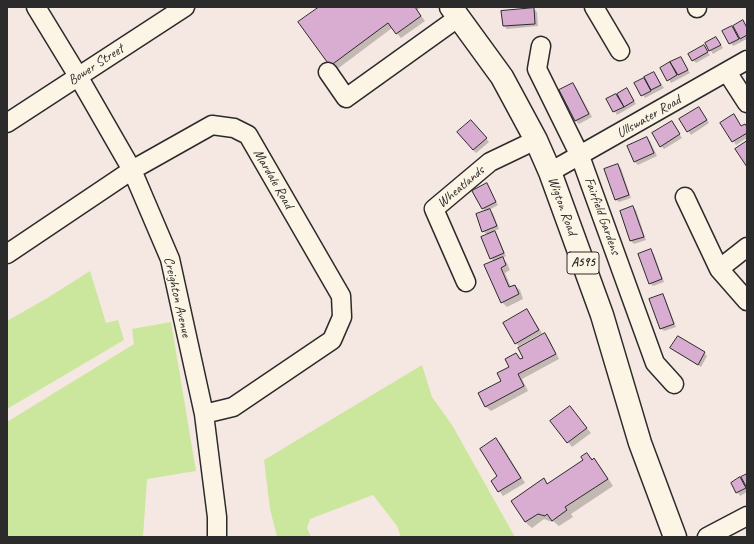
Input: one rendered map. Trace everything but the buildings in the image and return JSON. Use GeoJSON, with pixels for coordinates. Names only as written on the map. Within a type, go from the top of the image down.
{"type":"FeatureCollection","features":[{"type":"Feature","properties":{"kind":"main road","name":"Wigton Road"},"geometry":{"type":"LineString","coordinates":[[455,12],[502,77],[536,140],[550,172],[602,315],[640,443],[675,537]]}},
{"type":"Feature","properties":{"kind":"street","name":"Creighton Avenue"},"geometry":{"type":"LineString","coordinates":[[36,7],[132,170],[170,260],[204,414],[217,517],[217,537]]}},
{"type":"Feature","properties":{"kind":"street","name":"Bower Street"},"geometry":{"type":"LineString","coordinates":[[7,123],[185,7]]}},
{"type":"Feature","properties":{"kind":"street"},"geometry":{"type":"LineString","coordinates":[[594,7],[620,51]]}},
{"type":"Feature","properties":{"kind":"street"},"geometry":{"type":"LineString","coordinates":[[328,72],[346,98],[455,12]]}},
{"type":"Feature","properties":{"kind":"street","name":"Fairfield Gardens"},"geometry":{"type":"LineString","coordinates":[[541,46],[537,69],[580,156],[655,363],[674,384]]}},
{"type":"Feature","properties":{"kind":"street","name":"Ullswater Road"},"geometry":{"type":"LineString","coordinates":[[550,172],[747,60]]}},
{"type":"Feature","properties":{"kind":"street"},"geometry":{"type":"LineString","coordinates":[[727,72],[747,103]]}},
{"type":"Feature","properties":{"kind":"street","name":"Mardale Road"},"geometry":{"type":"LineString","coordinates":[[7,254],[132,170],[212,125],[234,128],[248,135],[341,296],[342,317],[332,340],[233,407],[204,414]]}},
{"type":"Feature","properties":{"kind":"street","name":"Wheatlands"},"geometry":{"type":"LineString","coordinates":[[466,282],[434,210],[490,162],[536,140]]}},
{"type":"Feature","properties":{"kind":"street"},"geometry":{"type":"LineString","coordinates":[[685,197],[719,269],[747,301]]}},
{"type":"Feature","properties":{"kind":"street"},"geometry":{"type":"LineString","coordinates":[[719,269],[747,247]]}},
{"type":"Feature","properties":{"kind":"street"},"geometry":{"type":"LineString","coordinates":[[707,537],[747,516]]}},
{"type":"Feature","properties":{"kind":"green space"},"geometry":{"type":"Polygon","coordinates":[[[90,271],[106,323],[118,320],[124,340],[7,409],[7,321],[90,271]]]}},
{"type":"Feature","properties":{"kind":"green space"},"geometry":{"type":"Polygon","coordinates":[[[171,322],[196,471],[147,479],[143,537],[7,537],[7,422],[134,344],[132,329],[171,322]]]}},
{"type":"Feature","properties":{"kind":"green space"},"geometry":{"type":"Polygon","coordinates":[[[422,365],[432,397],[452,425],[515,537],[401,537],[397,526],[373,495],[310,519],[307,528],[311,537],[277,537],[270,509],[264,460],[422,365]]]}}]}
